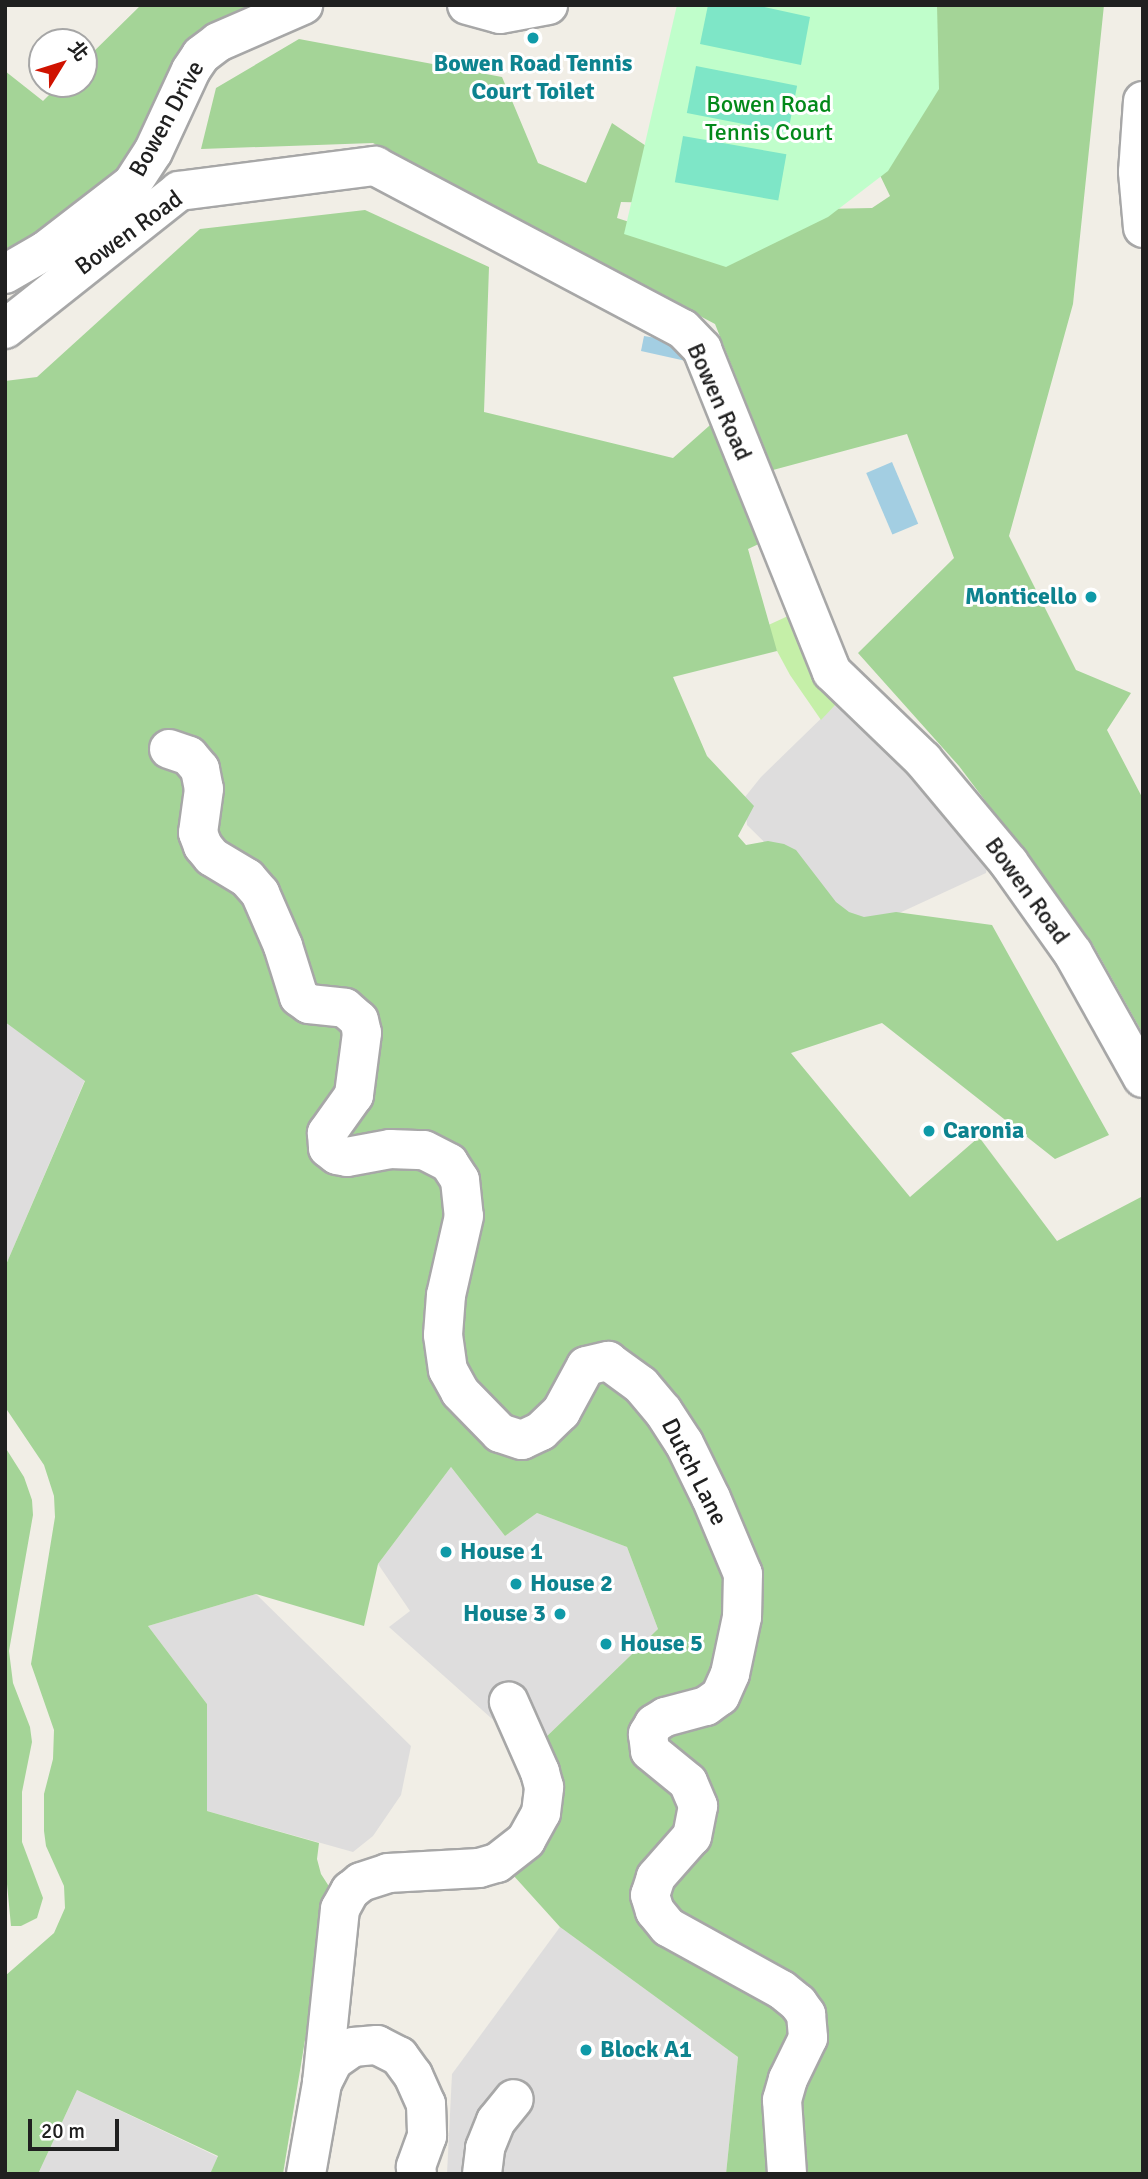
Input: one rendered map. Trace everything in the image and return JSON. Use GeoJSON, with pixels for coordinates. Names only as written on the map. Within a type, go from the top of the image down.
{"type":"FeatureCollection","features":[{"type":"Feature","properties":{"kind":"street","name":"Bowen Drive"},"geometry":{"type":"LineString","coordinates":[[5,274],[45,251],[132,184],[153,152],[191,70],[201,55],[218,42],[303,5]]}},
{"type":"Feature","properties":{"kind":"street"},"geometry":{"type":"LineString","coordinates":[[467,5],[500,14],[548,5]]}},
{"type":"Feature","properties":{"kind":"street"},"geometry":{"type":"LineString","coordinates":[[1143,101],[1140,172],[1143,229]]}},
{"type":"Feature","properties":{"kind":"street","name":"Bowen Road"},"geometry":{"type":"LineString","coordinates":[[5,328],[179,191],[374,166],[683,329],[702,349],[832,671],[923,760],[1009,863],[1073,953],[1143,1078]]}},
{"type":"Feature","properties":{"kind":"street","name":"Dutch Lane"},"geometry":{"type":"LineString","coordinates":[[169,749],[189,756],[200,769],[204,789],[200,839],[212,857],[240,872],[260,893],[283,946],[299,997],[309,1004],[350,1010],[359,1020],[362,1032],[354,1095],[327,1133],[328,1148],[337,1155],[347,1157],[390,1149],[424,1150],[449,1163],[460,1180],[464,1216],[444,1322],[446,1358],[454,1384],[494,1428],[506,1437],[522,1440],[541,1431],[561,1412],[586,1366],[601,1360],[616,1365],[652,1396],[672,1424],[720,1519],[745,1581],[743,1617],[730,1674],[720,1696],[706,1706],[664,1717],[654,1724],[648,1734],[650,1751],[688,1782],[698,1806],[692,1836],[653,1881],[650,1895],[655,1911],[668,1927],[782,1990],[798,2003],[806,2014],[808,2038],[788,2079],[782,2100],[787,2174]]}},
{"type":"Feature","properties":{"kind":"street"},"geometry":{"type":"LineString","coordinates":[[306,2174],[322,2083],[340,1909],[350,1891],[361,1882],[387,1872],[479,1868],[497,1863],[526,1840],[541,1813],[544,1787],[535,1757],[509,1702]]}},
{"type":"Feature","properties":{"kind":"street"},"geometry":{"type":"LineString","coordinates":[[322,2083],[333,2061],[353,2048],[377,2045],[399,2056],[413,2075],[426,2104],[427,2136],[416,2167],[417,2174]]}},
{"type":"Feature","properties":{"kind":"street"},"geometry":{"type":"LineString","coordinates":[[482,2174],[485,2148],[496,2121],[514,2099]]}},
{"type":"Feature","properties":{"kind":"shaded area"},"geometry":{"type":"Polygon","coordinates":[[[838,702],[851,720],[968,828],[989,852],[986,873],[856,933],[747,825],[745,797],[761,777],[838,702]]]}},
{"type":"Feature","properties":{"kind":"shaded area"},"geometry":{"type":"Polygon","coordinates":[[[5,1022],[85,1080],[5,1267],[5,1022]]]}},
{"type":"Feature","properties":{"kind":"shaded area"},"geometry":{"type":"Polygon","coordinates":[[[451,1467],[505,1536],[537,1513],[627,1547],[658,1629],[543,1740],[552,1806],[513,1875],[387,1886],[476,1856],[518,1825],[529,1790],[500,1726],[389,1627],[410,1611],[378,1564],[451,1467]]]}},
{"type":"Feature","properties":{"kind":"shaded area"},"geometry":{"type":"Polygon","coordinates":[[[256,1594],[411,1746],[401,1795],[373,1836],[353,1852],[207,1811],[207,1704],[148,1626],[256,1594]]]}},
{"type":"Feature","properties":{"kind":"shaded area"},"geometry":{"type":"Polygon","coordinates":[[[560,1927],[738,2057],[726,2174],[447,2174],[452,2074],[560,1927]]]}},
{"type":"Feature","properties":{"kind":"shaded area"},"geometry":{"type":"Polygon","coordinates":[[[77,2090],[218,2157],[210,2174],[38,2174],[77,2090]]]}},
{"type":"Feature","properties":{"kind":"green space"},"geometry":{"type":"Polygon","coordinates":[[[141,5],[293,5],[211,32],[108,182],[5,260],[5,71],[28,89],[28,98],[39,98],[43,101],[46,98],[98,98],[98,47],[141,5]]]}},
{"type":"Feature","properties":{"kind":"green space","name":"Bowen Road Tennis Court"},"geometry":{"type":"Polygon","coordinates":[[[677,5],[937,5],[939,89],[888,171],[828,217],[726,267],[624,234],[677,5]]]}},
{"type":"Feature","properties":{"kind":"green space"},"geometry":{"type":"Polygon","coordinates":[[[708,5],[755,5],[810,17],[801,65],[700,44],[708,5]]]}},
{"type":"Feature","properties":{"kind":"green space"},"geometry":{"type":"Polygon","coordinates":[[[929,5],[1104,5],[1073,304],[1009,536],[1076,670],[1131,693],[1107,730],[1143,799],[1143,1034],[1092,943],[959,766],[858,653],[954,558],[907,434],[773,470],[715,324],[373,143],[201,149],[216,88],[299,39],[502,77],[538,163],[586,183],[612,123],[661,156],[661,203],[621,202],[617,218],[651,229],[685,212],[872,208],[890,196],[877,169],[929,5]]]}},
{"type":"Feature","properties":{"kind":"green space"},"geometry":{"type":"Polygon","coordinates":[[[696,66],[797,86],[788,133],[687,113],[696,66]]]}},
{"type":"Feature","properties":{"kind":"green space"},"geometry":{"type":"Polygon","coordinates":[[[683,136],[786,154],[778,201],[675,182],[683,136]]]}},
{"type":"Feature","properties":{"kind":"green space"},"geometry":{"type":"Polygon","coordinates":[[[365,210],[489,267],[484,412],[673,458],[718,418],[767,540],[748,549],[777,651],[673,677],[707,756],[754,806],[738,836],[746,845],[768,841],[796,850],[836,902],[849,912],[864,917],[896,912],[992,925],[1109,1135],[1055,1159],[882,1023],[791,1053],[910,1197],[979,1137],[1057,1241],[1143,1196],[1143,2174],[726,2174],[738,2057],[560,1927],[513,1875],[552,1805],[543,1740],[658,1629],[627,1547],[537,1513],[505,1536],[451,1467],[378,1564],[364,1626],[256,1594],[148,1626],[207,1704],[207,1811],[319,1843],[317,1859],[321,1874],[330,1888],[283,2174],[210,2174],[218,2156],[77,2090],[38,2174],[5,2174],[5,1976],[54,1933],[65,1908],[64,1886],[46,1846],[44,1831],[44,1794],[53,1759],[54,1730],[31,1664],[55,1517],[54,1496],[44,1465],[5,1407],[5,1267],[85,1081],[5,1022],[5,381],[37,377],[200,229],[365,210]]]}},
{"type":"Feature","properties":{"kind":"green space"},"geometry":{"type":"Polygon","coordinates":[[[799,611],[838,702],[821,720],[790,675],[764,627],[799,611]]]}},
{"type":"Feature","properties":{"kind":"green space"},"geometry":{"type":"Polygon","coordinates":[[[5,1447],[24,1477],[32,1500],[33,1515],[9,1651],[13,1683],[30,1727],[32,1742],[22,1792],[22,1842],[43,1898],[37,1918],[21,1926],[11,1926],[5,1863],[5,1447]]]}},
{"type":"Feature","properties":{"kind":"water"},"geometry":{"type":"Polygon","coordinates":[[[644,336],[688,343],[686,361],[641,351],[644,336]]]}},
{"type":"Feature","properties":{"kind":"water"},"geometry":{"type":"Polygon","coordinates":[[[892,462],[918,524],[892,535],[866,473],[892,462]]]}},
{"type":"Feature","properties":{"kind":"place","name":"Bowen Road Tennis Court Toilet"},"geometry":{"type":"Point","coordinates":[533,38]}},
{"type":"Feature","properties":{"kind":"place","name":"Monticello"},"geometry":{"type":"Point","coordinates":[1091,597]}},
{"type":"Feature","properties":{"kind":"place","name":"Caronia"},"geometry":{"type":"Point","coordinates":[929,1131]}},
{"type":"Feature","properties":{"kind":"place","name":"House 1"},"geometry":{"type":"Point","coordinates":[446,1552]}},
{"type":"Feature","properties":{"kind":"place","name":"House 2"},"geometry":{"type":"Point","coordinates":[516,1584]}},
{"type":"Feature","properties":{"kind":"place","name":"House 3"},"geometry":{"type":"Point","coordinates":[560,1614]}},
{"type":"Feature","properties":{"kind":"place","name":"House 5"},"geometry":{"type":"Point","coordinates":[606,1644]}},
{"type":"Feature","properties":{"kind":"place","name":"Block A1"},"geometry":{"type":"Point","coordinates":[586,2050]}}]}
